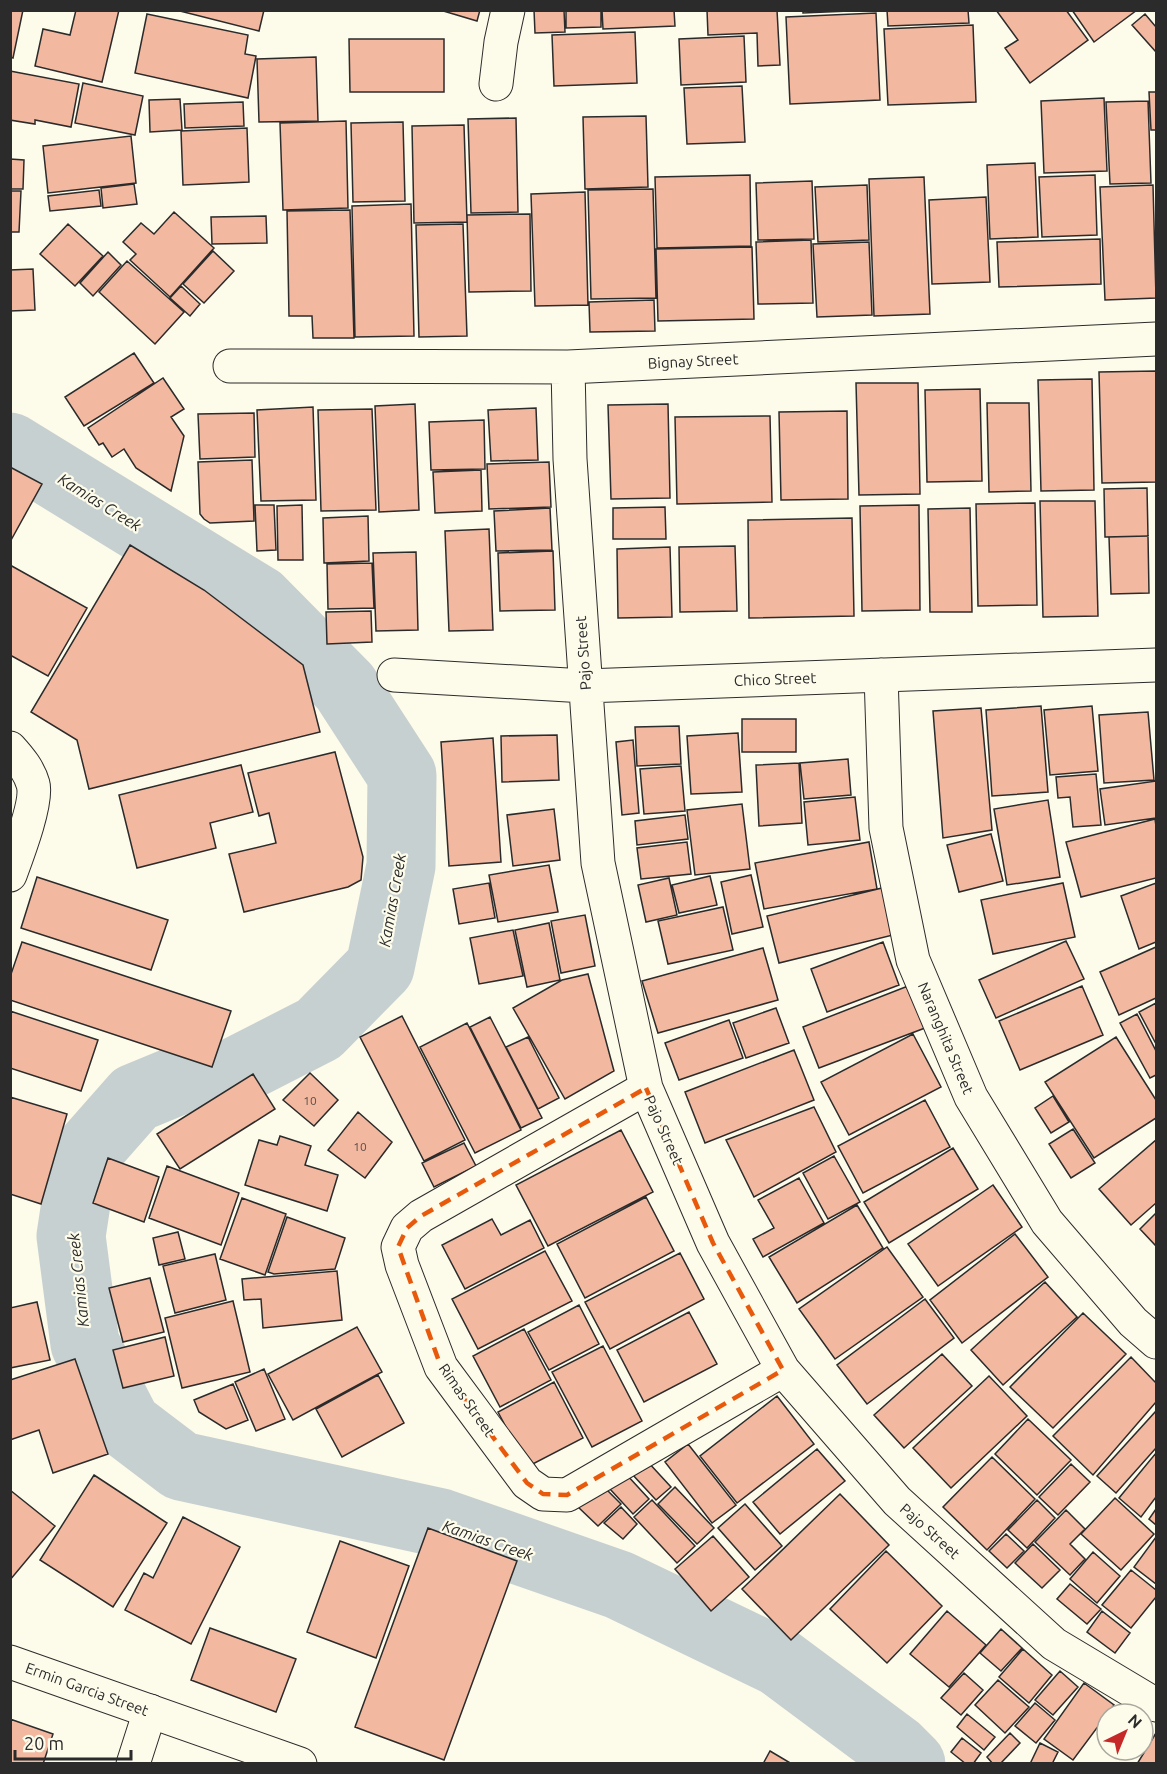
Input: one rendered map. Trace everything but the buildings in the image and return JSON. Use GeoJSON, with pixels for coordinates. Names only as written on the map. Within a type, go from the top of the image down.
{"type":"FeatureCollection","features":[{"type":"Feature","properties":{"kind":"street"},"geometry":{"type":"LineString","coordinates":[[496,84],[508,10]]}},
{"type":"Feature","properties":{"kind":"street","name":"Bignay Street"},"geometry":{"type":"LineString","coordinates":[[230,366],[568,367],[1156,339]]}},
{"type":"Feature","properties":{"kind":"street","name":"Pajo Street"},"geometry":{"type":"LineString","coordinates":[[568,367],[570,459],[598,863],[646,1088],[713,1243],[783,1370],[897,1501],[1054,1644],[1156,1705]]}},
{"type":"Feature","properties":{"kind":"street","name":"Chico Street"},"geometry":{"type":"LineString","coordinates":[[394,675],[585,686],[1156,665]]}},
{"type":"Feature","properties":{"kind":"street","name":"Naranghita Street"},"geometry":{"type":"LineString","coordinates":[[881,675],[886,828],[913,960],[971,1097],[1047,1222],[1133,1322],[1156,1342]]}},
{"type":"Feature","properties":{"kind":"street"},"geometry":{"type":"LineString","coordinates":[[10,748],[25,766],[34,786],[32,805],[10,875]]}},
{"type":"Feature","properties":{"kind":"street","name":"Rimas Street"},"geometry":{"type":"LineString","coordinates":[[646,1088],[421,1216],[406,1228],[399,1247],[402,1265],[441,1367],[527,1483],[543,1494],[567,1495],[783,1370]]}},
{"type":"Feature","properties":{"kind":"street","name":"Ermin Garcia Street"},"geometry":{"type":"LineString","coordinates":[[10,1662],[300,1764]]}},
{"type":"Feature","properties":{"kind":"street"},"geometry":{"type":"LineString","coordinates":[[133,1764],[150,1711]]}},
{"type":"Feature","properties":{"kind":"highlighted area"},"geometry":{"type":"Polygon","coordinates":[[[646,1088],[713,1243],[783,1370],[567,1495],[543,1494],[527,1483],[441,1367],[398,1247],[407,1228],[421,1216],[646,1088]]]}},
{"type":"Feature","properties":{"kind":"waterway","name":"Kamias Creek"},"geometry":{"type":"LineString","coordinates":[[10,447],[259,600],[345,687],[402,775],[401,866],[380,967],[319,1029],[229,1075],[186,1077],[135,1098],[83,1157],[71,1236],[85,1344],[127,1425],[181,1466],[441,1523],[619,1585],[779,1662],[896,1749],[911,1764]]}}]}
